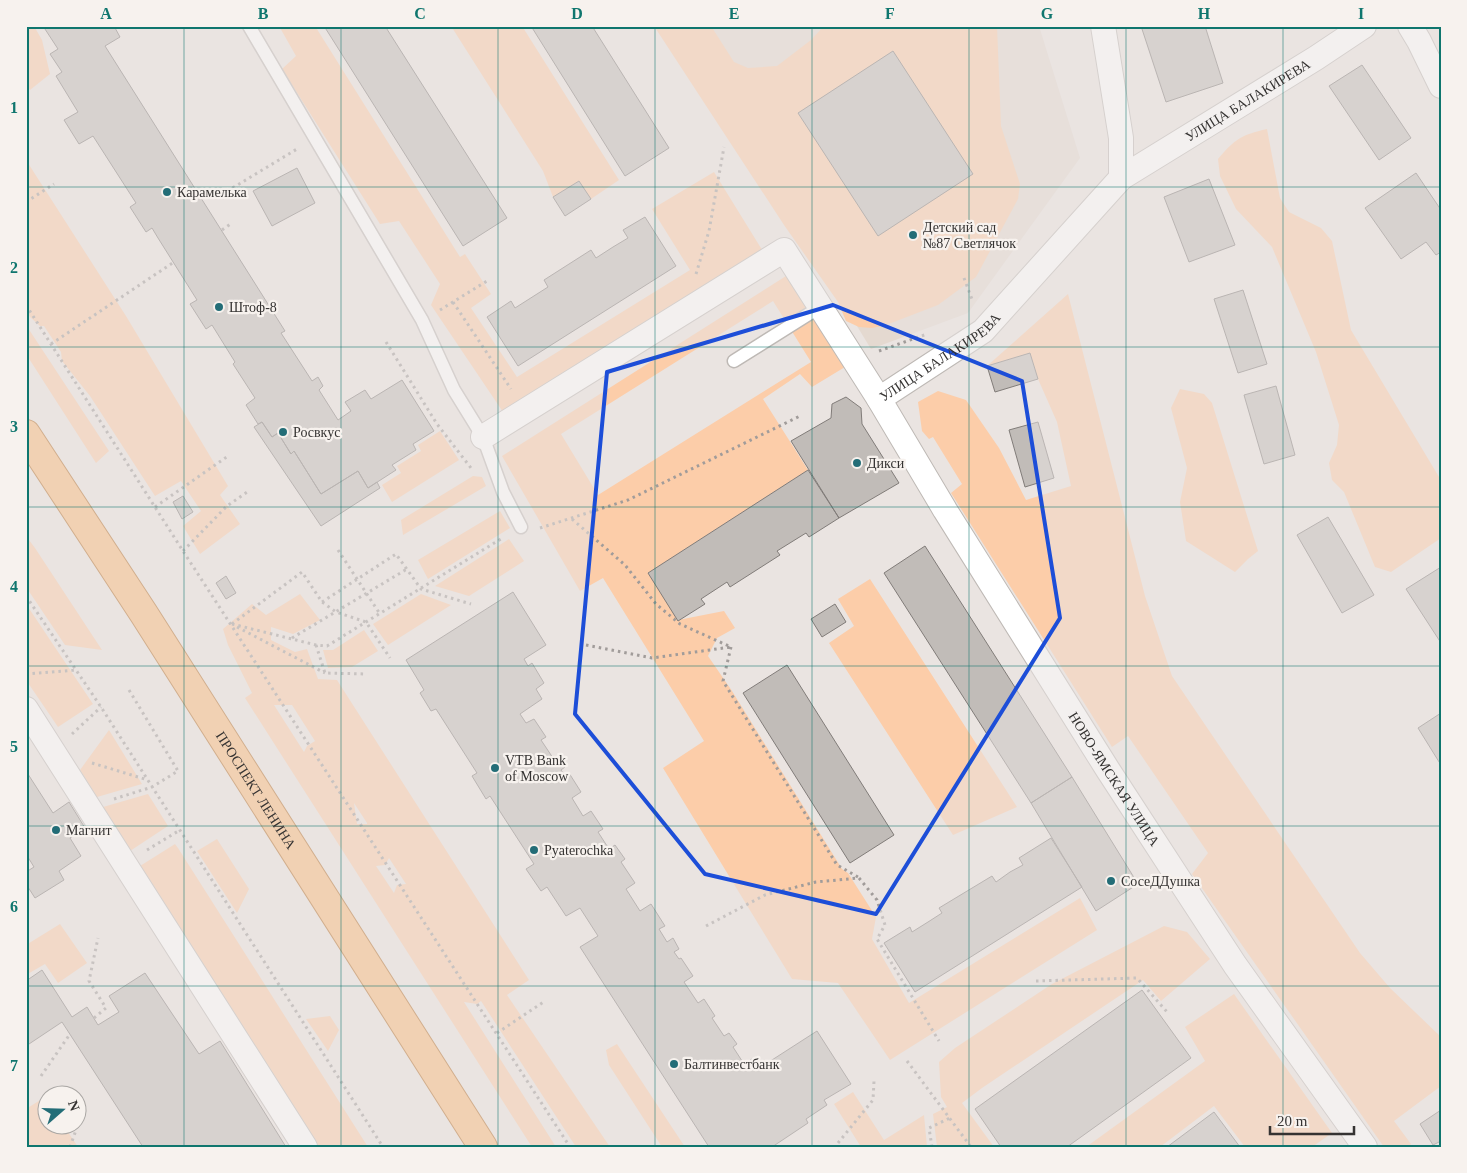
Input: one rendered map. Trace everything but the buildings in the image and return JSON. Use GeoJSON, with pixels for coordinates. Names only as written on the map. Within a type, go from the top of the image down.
{"type":"FeatureCollection","features":[{"type":"Feature","properties":{"kind":"main road","name":"ПРОСПЕКТ ЛЕНИНА"},"geometry":{"type":"LineString","coordinates":[[26,434],[159,637],[483,1147]]}},
{"type":"Feature","properties":{"kind":"street"},"geometry":{"type":"LineString","coordinates":[[1103,26],[1121,138],[1121,178]]}},
{"type":"Feature","properties":{"kind":"street","name":"УЛИЦА БАЛАКИРЕВА"},"geometry":{"type":"LineString","coordinates":[[484,438],[784,250],[879,399],[983,331],[1121,178],[1316,58],[1364,26]]}},
{"type":"Feature","properties":{"kind":"street"},"geometry":{"type":"LineString","coordinates":[[1410,26],[1420,41],[1441,86]]}},
{"type":"Feature","properties":{"kind":"street","name":"НОВО-ЯМСКАЯ УЛИЦА"},"geometry":{"type":"LineString","coordinates":[[879,399],[945,510],[1108,770],[1235,965],[1365,1147]]}},
{"type":"Feature","properties":{"kind":"street"},"geometry":{"type":"LineString","coordinates":[[26,709],[305,1147]]}},
{"type":"Feature","properties":{"kind":"lane"},"geometry":{"type":"LineString","coordinates":[[249,26],[422,320],[454,390],[484,438],[503,492],[521,527]]}},
{"type":"Feature","properties":{"kind":"lane"},"geometry":{"type":"LineString","coordinates":[[734,361],[820,307]]}},
{"type":"Feature","properties":{"kind":"path"},"geometry":{"type":"LineString","coordinates":[[216,198],[315,138]]}},
{"type":"Feature","properties":{"kind":"path"},"geometry":{"type":"LineString","coordinates":[[684,313],[709,231],[724,147]]}},
{"type":"Feature","properties":{"kind":"path"},"geometry":{"type":"LineString","coordinates":[[26,202],[54,184]]}},
{"type":"Feature","properties":{"kind":"path"},"geometry":{"type":"LineString","coordinates":[[222,230],[232,223]]}},
{"type":"Feature","properties":{"kind":"path"},"geometry":{"type":"LineString","coordinates":[[51,344],[174,262]]}},
{"type":"Feature","properties":{"kind":"path"},"geometry":{"type":"LineString","coordinates":[[422,320],[487,280]]}},
{"type":"Feature","properties":{"kind":"path"},"geometry":{"type":"LineString","coordinates":[[453,302],[526,411]]}},
{"type":"Feature","properties":{"kind":"path"},"geometry":{"type":"LineString","coordinates":[[26,305],[183,551],[570,1147]]}},
{"type":"Feature","properties":{"kind":"path"},"geometry":{"type":"LineString","coordinates":[[386,342],[437,424],[471,468]]}},
{"type":"Feature","properties":{"kind":"path"},"geometry":{"type":"LineString","coordinates":[[521,527],[535,530],[628,500],[800,416]]}},
{"type":"Feature","properties":{"kind":"path"},"geometry":{"type":"LineString","coordinates":[[156,507],[228,456]]}},
{"type":"Feature","properties":{"kind":"path"},"geometry":{"type":"LineString","coordinates":[[183,551],[228,506],[250,490]]}},
{"type":"Feature","properties":{"kind":"path"},"geometry":{"type":"LineString","coordinates":[[571,518],[626,565],[656,604],[680,624],[731,647]]}},
{"type":"Feature","properties":{"kind":"path"},"geometry":{"type":"LineString","coordinates":[[232,624],[328,646],[502,538]]}},
{"type":"Feature","properties":{"kind":"path"},"geometry":{"type":"LineString","coordinates":[[338,550],[380,614]]}},
{"type":"Feature","properties":{"kind":"path"},"geometry":{"type":"LineString","coordinates":[[322,602],[396,554],[421,589],[472,604]]}},
{"type":"Feature","properties":{"kind":"path"},"geometry":{"type":"LineString","coordinates":[[292,638],[407,569]]}},
{"type":"Feature","properties":{"kind":"path"},"geometry":{"type":"LineString","coordinates":[[232,624],[302,572],[322,602],[336,612],[366,622],[390,658]]}},
{"type":"Feature","properties":{"kind":"path"},"geometry":{"type":"LineString","coordinates":[[26,596],[101,707],[383,1147]]}},
{"type":"Feature","properties":{"kind":"path"},"geometry":{"type":"LineString","coordinates":[[232,624],[325,673],[367,674]]}},
{"type":"Feature","properties":{"kind":"path"},"geometry":{"type":"LineString","coordinates":[[316,644],[325,673]]}},
{"type":"Feature","properties":{"kind":"path"},"geometry":{"type":"LineString","coordinates":[[586,645],[652,658],[731,647]]}},
{"type":"Feature","properties":{"kind":"path"},"geometry":{"type":"LineString","coordinates":[[731,647],[722,681],[837,865],[860,878],[876,900],[885,925],[878,939],[939,1041]]}},
{"type":"Feature","properties":{"kind":"path"},"geometry":{"type":"LineString","coordinates":[[26,674],[76,670]]}},
{"type":"Feature","properties":{"kind":"path"},"geometry":{"type":"LineString","coordinates":[[88,807],[152,787],[178,771],[129,690]]}},
{"type":"Feature","properties":{"kind":"path"},"geometry":{"type":"LineString","coordinates":[[53,751],[101,707]]}},
{"type":"Feature","properties":{"kind":"path"},"geometry":{"type":"LineString","coordinates":[[53,751],[148,780]]}},
{"type":"Feature","properties":{"kind":"path"},"geometry":{"type":"LineString","coordinates":[[125,864],[180,830]]}},
{"type":"Feature","properties":{"kind":"path"},"geometry":{"type":"LineString","coordinates":[[706,926],[766,895],[816,882],[860,878]]}},
{"type":"Feature","properties":{"kind":"path"},"geometry":{"type":"LineString","coordinates":[[94,1018],[106,1008],[89,980],[98,938]]}},
{"type":"Feature","properties":{"kind":"path"},"geometry":{"type":"LineString","coordinates":[[1036,981],[1137,978],[1168,1013]]}},
{"type":"Feature","properties":{"kind":"path"},"geometry":{"type":"LineString","coordinates":[[497,1033],[545,1001]]}},
{"type":"Feature","properties":{"kind":"path"},"geometry":{"type":"LineString","coordinates":[[41,1076],[70,1034]]}},
{"type":"Feature","properties":{"kind":"path"},"geometry":{"type":"LineString","coordinates":[[907,1061],[971,1147]]}},
{"type":"Feature","properties":{"kind":"path"},"geometry":{"type":"LineString","coordinates":[[838,1143],[873,1100],[874,1081]]}},
{"type":"Feature","properties":{"kind":"path"},"geometry":{"type":"LineString","coordinates":[[932,1147],[929,1128],[950,1118]]}},
{"type":"Feature","properties":{"kind":"highlighted area"},"geometry":{"type":"Polygon","coordinates":[[[833,305],[1022,381],[1060,618],[876,914],[705,874],[575,714],[607,372],[833,305]]]}},
{"type":"Feature","properties":{"kind":"shaded area"},"geometry":{"type":"Polygon","coordinates":[[[26,26],[34,26],[42,40],[50,74],[30,90],[26,84],[26,26]]]}},
{"type":"Feature","properties":{"kind":"shaded area"},"geometry":{"type":"Polygon","coordinates":[[[279,26],[315,26],[460,257],[465,254],[491,294],[471,308],[517,377],[690,270],[652,209],[714,172],[764,253],[505,415],[431,305],[440,284],[399,221],[380,224],[282,69],[296,56],[279,26]]]}},
{"type":"Feature","properties":{"kind":"shaded area"},"geometry":{"type":"Polygon","coordinates":[[[451,26],[522,26],[619,180],[591,199],[579,181],[553,197],[543,171],[451,26]]]}},
{"type":"Feature","properties":{"kind":"shaded area","name":"Детский сад №87 Светлячок"},"geometry":{"type":"Polygon","coordinates":[[[654,26],[711,26],[734,62],[748,68],[777,66],[811,40],[824,26],[997,26],[1001,126],[1020,184],[1018,199],[976,277],[938,305],[886,325],[872,328],[859,327],[846,321],[838,302],[784,225],[654,26]]]}},
{"type":"Feature","properties":{"kind":"shaded area","name":"Детский сад №87 Светлячок"},"geometry":{"type":"Polygon","coordinates":[[[674,26],[1039,26],[1080,158],[968,313],[871,349],[674,26]]]}},
{"type":"Feature","properties":{"kind":"shaded area"},"geometry":{"type":"Polygon","coordinates":[[[1267,129],[1280,198],[1289,212],[1321,228],[1332,241],[1351,330],[1441,483],[1441,538],[1391,572],[1375,567],[1344,492],[1332,480],[1329,463],[1337,445],[1339,425],[1316,352],[1272,247],[1236,209],[1220,176],[1218,159],[1229,147],[1251,133],[1267,129]]]}},
{"type":"Feature","properties":{"kind":"shaded area"},"geometry":{"type":"Polygon","coordinates":[[[26,160],[126,316],[228,486],[220,495],[240,524],[200,554],[183,526],[201,511],[181,481],[155,496],[90,396],[62,361],[61,352],[44,326],[40,326],[30,317],[26,310],[26,160]]]}},
{"type":"Feature","properties":{"kind":"shaded area"},"geometry":{"type":"Polygon","coordinates":[[[786,276],[845,367],[812,387],[800,374],[763,399],[808,470],[648,573],[678,620],[724,611],[735,628],[717,638],[708,656],[732,691],[842,869],[848,873],[876,917],[872,939],[909,1003],[1080,898],[1097,930],[890,1060],[838,983],[792,979],[663,768],[704,741],[603,578],[580,591],[502,456],[786,276]],[[773,301],[561,434],[598,495],[811,362],[773,301]]]}},
{"type":"Feature","properties":{"kind":"shaded area"},"geometry":{"type":"Polygon","coordinates":[[[1068,294],[1145,596],[1172,676],[1360,953],[1390,988],[1441,1037],[1441,1086],[1394,1121],[1411,1144],[1408,1147],[1384,1147],[1192,874],[1208,853],[1128,736],[1112,747],[951,493],[962,484],[933,437],[929,439],[922,431],[918,402],[938,391],[966,400],[999,448],[1026,500],[1071,486],[1057,422],[1038,379],[1030,353],[987,366],[1068,294]]]}},
{"type":"Feature","properties":{"kind":"shaded area"},"geometry":{"type":"Polygon","coordinates":[[[26,325],[109,451],[96,463],[26,354],[26,325]]]}},
{"type":"Feature","properties":{"kind":"shaded area"},"geometry":{"type":"Polygon","coordinates":[[[1180,389],[1204,394],[1212,403],[1258,551],[1235,572],[1186,541],[1180,502],[1187,468],[1171,408],[1180,389]]]}},
{"type":"Feature","properties":{"kind":"shaded area"},"geometry":{"type":"Polygon","coordinates":[[[440,431],[459,460],[392,502],[382,485],[401,473],[397,466],[421,451],[418,445],[440,431]]]}},
{"type":"Feature","properties":{"kind":"shaded area"},"geometry":{"type":"Polygon","coordinates":[[[473,476],[482,477],[486,486],[403,535],[401,520],[473,476]]]}},
{"type":"Feature","properties":{"kind":"shaded area"},"geometry":{"type":"Polygon","coordinates":[[[500,511],[510,528],[428,579],[418,560],[500,511]]]}},
{"type":"Feature","properties":{"kind":"shaded area"},"geometry":{"type":"Polygon","coordinates":[[[26,536],[102,650],[65,645],[26,587],[26,536]]]}},
{"type":"Feature","properties":{"kind":"shaded area"},"geometry":{"type":"Polygon","coordinates":[[[509,539],[524,561],[469,596],[435,586],[509,539]]]}},
{"type":"Feature","properties":{"kind":"shaded area"},"geometry":{"type":"Polygon","coordinates":[[[870,579],[1017,807],[953,835],[829,643],[854,626],[838,599],[870,579]]]}},
{"type":"Feature","properties":{"kind":"shaded area"},"geometry":{"type":"Polygon","coordinates":[[[300,594],[320,620],[293,634],[271,627],[271,640],[295,652],[307,649],[318,679],[337,680],[529,980],[507,995],[610,1147],[576,1147],[481,1001],[477,1004],[464,1002],[556,1147],[532,1147],[245,698],[252,693],[228,645],[223,629],[252,604],[266,615],[300,594]],[[274,705],[304,752],[307,746],[315,741],[292,705],[274,705]],[[354,803],[357,824],[367,823],[354,803]],[[389,858],[385,865],[376,866],[394,893],[397,885],[406,884],[389,858]]]}},
{"type":"Feature","properties":{"kind":"shaded area"},"geometry":{"type":"Polygon","coordinates":[[[421,594],[451,605],[388,645],[373,624],[421,594]]]}},
{"type":"Feature","properties":{"kind":"shaded area"},"geometry":{"type":"Polygon","coordinates":[[[26,604],[93,704],[58,727],[26,680],[26,604]]]}},
{"type":"Feature","properties":{"kind":"shaded area"},"geometry":{"type":"Polygon","coordinates":[[[364,630],[378,651],[352,667],[328,668],[323,650],[333,650],[364,630]]]}},
{"type":"Feature","properties":{"kind":"shaded area"},"geometry":{"type":"Polygon","coordinates":[[[109,730],[142,784],[97,797],[80,770],[109,730]]]}},
{"type":"Feature","properties":{"kind":"shaded area"},"geometry":{"type":"Polygon","coordinates":[[[148,794],[168,826],[130,851],[103,807],[148,794]]]}},
{"type":"Feature","properties":{"kind":"shaded area"},"geometry":{"type":"Polygon","coordinates":[[[217,839],[249,889],[237,913],[197,851],[217,839]]]}},
{"type":"Feature","properties":{"kind":"shaded area"},"geometry":{"type":"Polygon","coordinates":[[[175,844],[368,1147],[319,1147],[140,866],[175,844]]]}},
{"type":"Feature","properties":{"kind":"shaded area"},"geometry":{"type":"Polygon","coordinates":[[[60,924],[87,963],[58,983],[45,964],[26,975],[26,945],[60,924]]]}},
{"type":"Feature","properties":{"kind":"shaded area"},"geometry":{"type":"Polygon","coordinates":[[[1164,926],[1187,932],[1210,959],[1161,1001],[1143,980],[962,1103],[994,1147],[937,1147],[933,1114],[947,1107],[941,1097],[939,1062],[955,1048],[1052,984],[1164,926]]]}},
{"type":"Feature","properties":{"kind":"shaded area"},"geometry":{"type":"Polygon","coordinates":[[[1234,994],[1332,1133],[1312,1147],[1245,1147],[1214,1106],[1160,1147],[1086,1147],[1205,1061],[1185,1027],[1234,994]]]}},
{"type":"Feature","properties":{"kind":"shaded area"},"geometry":{"type":"Polygon","coordinates":[[[330,1016],[339,1030],[328,1051],[306,1019],[330,1016]]]}},
{"type":"Feature","properties":{"kind":"shaded area"},"geometry":{"type":"Polygon","coordinates":[[[617,1044],[685,1147],[662,1147],[609,1065],[606,1050],[617,1044]]]}},
{"type":"Feature","properties":{"kind":"shaded area"},"geometry":{"type":"Polygon","coordinates":[[[853,1092],[884,1140],[924,1115],[927,1147],[861,1147],[834,1104],[853,1092]]]}},
{"type":"Feature","properties":{"kind":"shaded area"},"geometry":{"type":"Polygon","coordinates":[[[38,1101],[38,1136],[71,1136],[78,1147],[26,1147],[26,1109],[38,1101]]]}},
{"type":"Feature","properties":{"kind":"place","name":"Карамелька"},"geometry":{"type":"Point","coordinates":[167,192]}},
{"type":"Feature","properties":{"kind":"place","name":"Детский сад №87 Светлячок"},"geometry":{"type":"Point","coordinates":[913,235]}},
{"type":"Feature","properties":{"kind":"place","name":"Штоф-8"},"geometry":{"type":"Point","coordinates":[219,307]}},
{"type":"Feature","properties":{"kind":"place","name":"Росвкус"},"geometry":{"type":"Point","coordinates":[283,432]}},
{"type":"Feature","properties":{"kind":"place","name":"Дикси"},"geometry":{"type":"Point","coordinates":[857,463]}},
{"type":"Feature","properties":{"kind":"place","name":"VTB Bank of Moscow"},"geometry":{"type":"Point","coordinates":[495,768]}},
{"type":"Feature","properties":{"kind":"place","name":"Магнит"},"geometry":{"type":"Point","coordinates":[56,830]}},
{"type":"Feature","properties":{"kind":"place","name":"Pyaterochka"},"geometry":{"type":"Point","coordinates":[534,850]}},
{"type":"Feature","properties":{"kind":"place","name":"СосеДДушка"},"geometry":{"type":"Point","coordinates":[1111,881]}},
{"type":"Feature","properties":{"kind":"place","name":"Балтинвестбанк"},"geometry":{"type":"Point","coordinates":[674,1064]}}]}
